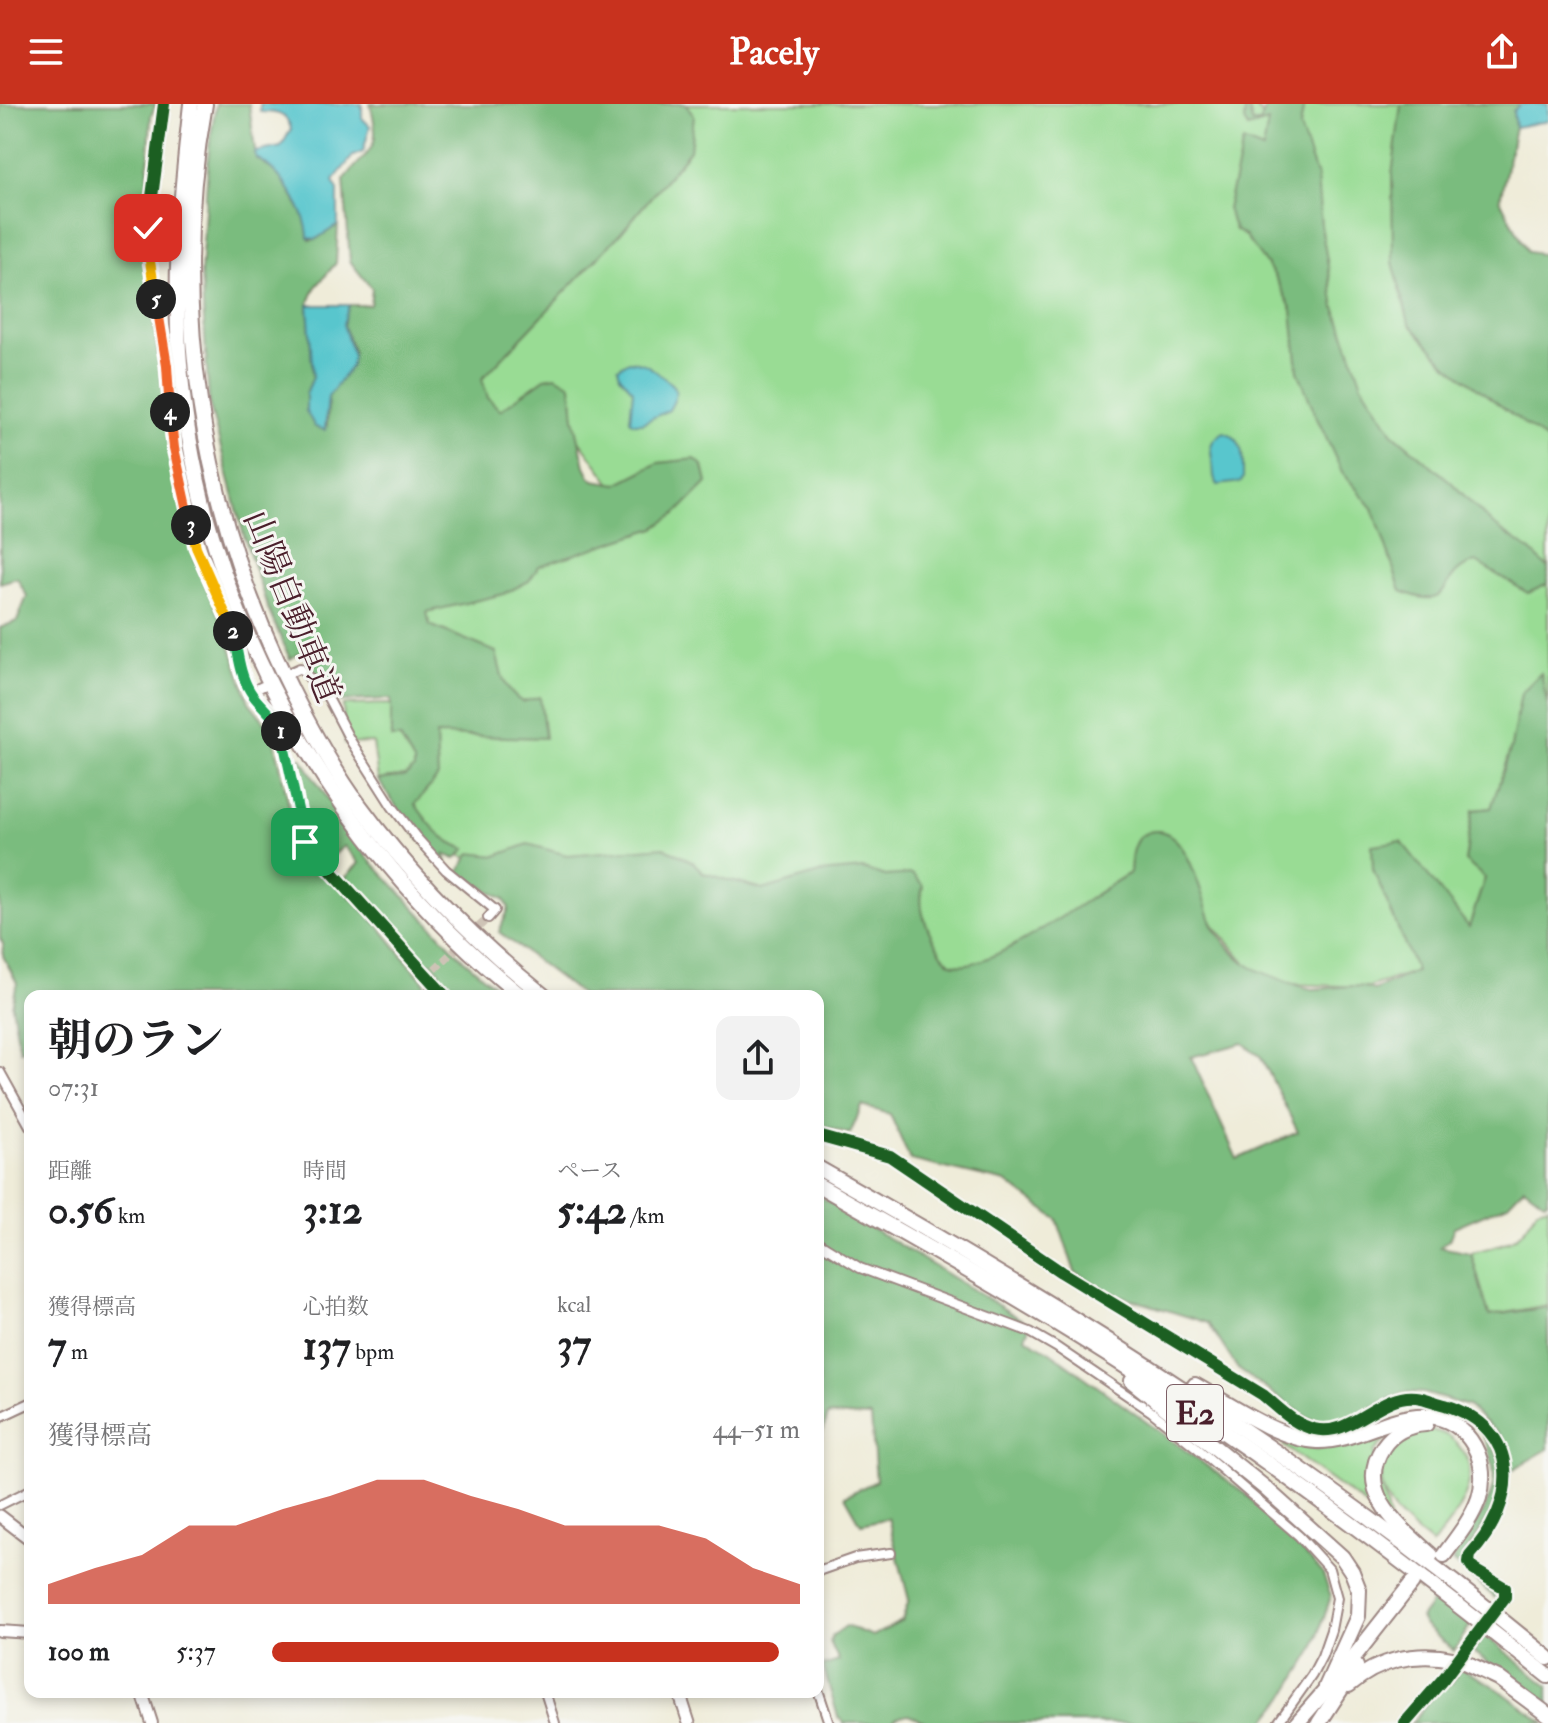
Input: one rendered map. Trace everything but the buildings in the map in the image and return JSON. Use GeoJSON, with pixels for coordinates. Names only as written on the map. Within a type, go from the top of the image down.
{"type":"FeatureCollection","features":[{"type":"Feature","properties":{"kind":"highway","name":"山陽自動車道"},"geometry":{"type":"LineString","coordinates":[[191,104],[179,245],[179,353],[192,450],[233,595],[274,692],[346,813],[434,917],[514,990]]}},
{"type":"Feature","properties":{"kind":"highway","name":"山陽自動車道"},"geometry":{"type":"LineString","coordinates":[[205,104],[194,187],[191,300],[194,353],[202,417],[218,498],[247,591],[302,711],[358,804],[417,877],[463,927],[537,990]]}},
{"type":"Feature","properties":{"kind":"highway","name":"E2"},"geometry":{"type":"LineString","coordinates":[[824,1172],[1048,1303],[1164,1374],[1258,1437],[1476,1599],[1548,1658]]}},
{"type":"Feature","properties":{"kind":"highway","name":"E2"},"geometry":{"type":"LineString","coordinates":[[824,1188],[953,1262],[1157,1386],[1342,1516],[1548,1676]]}},
{"type":"Feature","properties":{"kind":"highway"},"geometry":{"type":"LineString","coordinates":[[1048,1303],[1271,1427],[1299,1438],[1336,1440],[1420,1416],[1450,1422],[1464,1431],[1477,1448],[1483,1469],[1479,1498],[1468,1522],[1441,1553],[1460,1522],[1475,1482],[1471,1455],[1462,1440],[1452,1432],[1428,1424],[1397,1432],[1388,1439],[1374,1466],[1374,1485],[1381,1505],[1396,1522],[1476,1599]]}},
{"type":"Feature","properties":{"kind":"highway"},"geometry":{"type":"LineString","coordinates":[[1104,1353],[1124,1375],[1264,1487],[1347,1564],[1359,1590],[1359,1606],[1319,1723]]}},
{"type":"Feature","properties":{"kind":"highway"},"geometry":{"type":"LineString","coordinates":[[1331,1692],[1346,1667],[1415,1585]]}},
{"type":"Feature","properties":{"kind":"highway"},"geometry":{"type":"LineString","coordinates":[[1297,1723],[1331,1692],[1359,1676],[1391,1660],[1426,1655],[1458,1660],[1498,1678],[1548,1715]]}},
{"type":"Feature","properties":{"kind":"main road"},"geometry":{"type":"LineString","coordinates":[[0,1516],[24,1534]]}},
{"type":"Feature","properties":{"kind":"main road"},"geometry":{"type":"LineString","coordinates":[[681,1698],[689,1723]]}},
{"type":"Feature","properties":{"kind":"street"},"geometry":{"type":"LineString","coordinates":[[164,104],[148,228],[149,255],[167,366],[174,448],[196,547],[234,632],[242,672],[250,692],[277,720],[282,733],[305,842],[440,990]]}},
{"type":"Feature","properties":{"kind":"street"},"geometry":{"type":"LineString","coordinates":[[289,673],[300,668],[328,698],[342,727],[392,806],[446,870],[495,910],[488,918]]}},
{"type":"Feature","properties":{"kind":"street"},"geometry":{"type":"LineString","coordinates":[[250,692],[263,686]]}},
{"type":"Feature","properties":{"kind":"street"},"geometry":{"type":"LineString","coordinates":[[430,990],[430,978],[435,969]]}},
{"type":"Feature","properties":{"kind":"street"},"geometry":{"type":"LineString","coordinates":[[0,1072],[24,1115]]}},
{"type":"Feature","properties":{"kind":"street"},"geometry":{"type":"LineString","coordinates":[[824,1138],[890,1156],[1061,1272],[1263,1395],[1289,1418],[1315,1429],[1338,1429],[1398,1397],[1418,1397],[1457,1409],[1482,1424],[1497,1439],[1507,1478],[1495,1518],[1470,1555],[1469,1562],[1474,1570],[1505,1588],[1502,1604]]}},
{"type":"Feature","properties":{"kind":"street"},"geometry":{"type":"LineString","coordinates":[[824,1246],[860,1268],[1030,1332],[1056,1347],[1152,1412],[1299,1536],[1329,1569],[1337,1598],[1322,1656],[1278,1723]]}},
{"type":"Feature","properties":{"kind":"street"},"geometry":{"type":"LineString","coordinates":[[0,1417],[24,1406]]}},
{"type":"Feature","properties":{"kind":"street"},"geometry":{"type":"LineString","coordinates":[[0,1505],[24,1493]]}},
{"type":"Feature","properties":{"kind":"street"},"geometry":{"type":"LineString","coordinates":[[824,1569],[855,1558],[891,1553]]}},
{"type":"Feature","properties":{"kind":"street"},"geometry":{"type":"LineString","coordinates":[[0,1631],[24,1633]]}},
{"type":"Feature","properties":{"kind":"street"},"geometry":{"type":"LineString","coordinates":[[1405,1723],[1478,1634]]}},
{"type":"Feature","properties":{"kind":"street"},"geometry":{"type":"LineString","coordinates":[[144,1698],[152,1723]]}},
{"type":"Feature","properties":{"kind":"street"},"geometry":{"type":"LineString","coordinates":[[547,1698],[555,1723]]}},
{"type":"Feature","properties":{"kind":"street"},"geometry":{"type":"LineString","coordinates":[[821,1698],[829,1723]]}},
{"type":"Feature","properties":{"kind":"green space"},"geometry":{"type":"Polygon","coordinates":[[[0,104],[156,104],[151,116],[144,251],[175,478],[196,562],[226,632],[249,702],[273,732],[297,843],[379,926],[425,983],[426,990],[24,990],[24,1049],[20,1050],[12,1006],[17,983],[3,956],[0,938],[0,628],[17,621],[27,596],[17,578],[0,583],[0,104]]]}},
{"type":"Feature","properties":{"kind":"green space"},"geometry":{"type":"Polygon","coordinates":[[[216,104],[249,104],[256,158],[280,175],[307,220],[310,240],[338,225],[336,263],[315,288],[308,305],[313,377],[306,394],[327,425],[328,397],[350,366],[353,351],[343,324],[349,305],[370,305],[372,289],[350,261],[344,180],[372,147],[375,131],[370,104],[686,104],[694,116],[690,150],[621,233],[482,379],[488,398],[500,410],[545,378],[556,376],[571,385],[574,418],[585,466],[594,480],[617,484],[658,463],[695,459],[703,466],[707,483],[676,514],[655,528],[539,566],[529,581],[504,594],[427,612],[430,625],[496,652],[504,680],[522,702],[540,697],[545,738],[436,735],[438,777],[415,804],[443,837],[466,849],[456,859],[444,854],[447,862],[443,864],[417,836],[378,780],[405,776],[414,769],[414,762],[400,738],[391,738],[391,699],[321,702],[303,651],[290,659],[268,609],[244,536],[209,403],[201,273],[209,147],[216,104]]]}},
{"type":"Feature","properties":{"kind":"green space"},"geometry":{"type":"Polygon","coordinates":[[[648,104],[1252,104],[1264,117],[1297,104],[1413,104],[1548,420],[1548,703],[1535,721],[1466,937],[1416,971],[1369,987],[1263,983],[1169,873],[957,974],[748,901],[487,867],[440,846],[409,800],[435,776],[413,634],[421,609],[637,519],[548,398],[494,433],[472,382],[648,104]]]}},
{"type":"Feature","properties":{"kind":"green space"},"geometry":{"type":"Polygon","coordinates":[[[1243,104],[1248,104],[1252,123],[1260,123],[1267,104],[1304,104],[1300,128],[1317,177],[1321,225],[1335,307],[1362,384],[1394,434],[1451,482],[1492,524],[1531,551],[1548,568],[1548,584],[1528,593],[1476,562],[1454,575],[1439,596],[1419,597],[1401,591],[1373,508],[1342,472],[1298,371],[1292,310],[1275,276],[1245,236],[1235,230],[1227,209],[1243,142],[1263,150],[1268,122],[1248,128],[1244,121],[1243,104]]]}},
{"type":"Feature","properties":{"kind":"green space"},"geometry":{"type":"Polygon","coordinates":[[[1401,104],[1521,104],[1513,111],[1515,127],[1500,200],[1528,252],[1548,255],[1548,442],[1445,363],[1409,323],[1393,262],[1392,175],[1401,104]]]}},
{"type":"Feature","properties":{"kind":"green space"},"geometry":{"type":"Polygon","coordinates":[[[1541,673],[1548,707],[1548,1201],[1544,1202],[1524,1187],[1508,1204],[1454,1227],[1449,1240],[1440,1247],[1471,1253],[1489,1316],[1548,1307],[1548,1449],[1510,1471],[1501,1437],[1468,1406],[1424,1393],[1404,1392],[1337,1424],[1308,1418],[1238,1369],[1208,1323],[1112,1293],[1075,1272],[1057,1219],[1006,1182],[910,1160],[890,1114],[862,1106],[850,1134],[824,1126],[824,990],[575,990],[499,932],[509,908],[504,899],[458,873],[471,853],[496,856],[528,844],[567,855],[664,847],[693,862],[704,873],[763,890],[819,873],[863,869],[885,876],[912,874],[923,886],[923,913],[939,949],[952,963],[968,964],[989,957],[1041,930],[1130,873],[1133,848],[1139,838],[1149,832],[1163,832],[1174,838],[1184,850],[1216,930],[1245,963],[1271,976],[1308,988],[1351,986],[1374,990],[1416,971],[1373,869],[1372,845],[1401,841],[1469,927],[1485,878],[1465,861],[1473,810],[1491,808],[1511,747],[1521,693],[1541,673]],[[1243,1043],[1191,1057],[1237,1159],[1298,1132],[1261,1057],[1243,1043]]]}},
{"type":"Feature","properties":{"kind":"green space"},"geometry":{"type":"Polygon","coordinates":[[[391,704],[391,738],[400,738],[414,762],[414,770],[405,776],[378,780],[373,743],[345,744],[343,705],[391,704]]]}},
{"type":"Feature","properties":{"kind":"green space"},"geometry":{"type":"Polygon","coordinates":[[[301,758],[365,855],[463,959],[499,990],[446,990],[437,980],[440,972],[432,962],[422,964],[383,915],[345,878],[359,863],[344,846],[328,860],[309,838],[304,825],[293,761],[301,758]]]}},
{"type":"Feature","properties":{"kind":"green space"},"geometry":{"type":"Polygon","coordinates":[[[824,1199],[1030,1325],[1025,1337],[1247,1495],[1322,1572],[1331,1596],[1314,1649],[1285,1697],[1264,1723],[928,1723],[908,1714],[890,1723],[844,1723],[838,1717],[824,1669],[824,1666],[839,1661],[830,1642],[832,1636],[846,1626],[873,1636],[902,1621],[909,1600],[888,1518],[861,1524],[845,1496],[876,1481],[871,1417],[828,1415],[824,1428],[824,1199]]]}},
{"type":"Feature","properties":{"kind":"green space"},"geometry":{"type":"Polygon","coordinates":[[[1548,1206],[1548,1305],[1489,1316],[1471,1253],[1503,1244],[1518,1236],[1537,1209],[1548,1206]]]}},
{"type":"Feature","properties":{"kind":"green space"},"geometry":{"type":"Polygon","coordinates":[[[1401,1422],[1374,1452],[1390,1523],[1284,1446],[1286,1442],[1317,1449],[1345,1445],[1401,1422]]]}},
{"type":"Feature","properties":{"kind":"green space"},"geometry":{"type":"Polygon","coordinates":[[[1477,1425],[1499,1460],[1501,1476],[1492,1509],[1462,1559],[1464,1567],[1498,1590],[1498,1600],[1452,1561],[1483,1511],[1493,1483],[1493,1466],[1477,1425]]]}},
{"type":"Feature","properties":{"kind":"green space"},"geometry":{"type":"Polygon","coordinates":[[[1425,1430],[1443,1433],[1455,1441],[1470,1471],[1464,1498],[1432,1545],[1391,1506],[1382,1477],[1386,1456],[1397,1440],[1406,1434],[1425,1430]]]}},
{"type":"Feature","properties":{"kind":"green space"},"geometry":{"type":"Polygon","coordinates":[[[1435,1598],[1471,1624],[1454,1651],[1420,1618],[1435,1598]]]}},
{"type":"Feature","properties":{"kind":"green space"},"geometry":{"type":"Polygon","coordinates":[[[1485,1635],[1548,1686],[1548,1708],[1473,1651],[1485,1635]]]}},
{"type":"Feature","properties":{"kind":"green space"},"geometry":{"type":"Polygon","coordinates":[[[1460,1668],[1491,1684],[1545,1723],[1411,1723],[1442,1686],[1452,1683],[1460,1668]]]}},
{"type":"Feature","properties":{"kind":"water"},"geometry":{"type":"Polygon","coordinates":[[[260,104],[362,104],[362,118],[370,126],[363,152],[353,156],[333,181],[338,190],[338,225],[316,239],[308,238],[303,216],[291,192],[275,172],[256,158],[255,152],[281,147],[291,129],[283,116],[260,112],[260,104]]]}},
{"type":"Feature","properties":{"kind":"water"},"geometry":{"type":"Polygon","coordinates":[[[1521,104],[1548,104],[1548,121],[1515,127],[1513,111],[1521,104]]]}},
{"type":"Feature","properties":{"kind":"water"},"geometry":{"type":"Polygon","coordinates":[[[308,305],[349,305],[343,324],[353,356],[351,366],[328,397],[325,430],[315,427],[306,411],[306,394],[313,377],[308,305]]]}},
{"type":"Feature","properties":{"kind":"water"},"geometry":{"type":"Polygon","coordinates":[[[629,361],[651,368],[672,384],[676,392],[669,410],[642,423],[630,420],[633,390],[620,376],[618,368],[629,361]]]}},
{"type":"Feature","properties":{"kind":"water"},"geometry":{"type":"Polygon","coordinates":[[[1224,432],[1239,444],[1243,457],[1243,478],[1241,482],[1218,485],[1211,446],[1214,439],[1224,432]]]}},
{"type":"Feature","properties":{"kind":"tunnel"},"geometry":{"type":"LineString","coordinates":[[435,969],[488,918]]}},
{"type":"Feature","properties":{"kind":"tunnel"},"geometry":{"type":"LineString","coordinates":[[1418,1587],[1444,1555]]}},
{"type":"Feature","properties":{"kind":"cycle path"},"geometry":{"type":"LineString","coordinates":[[164,104],[148,228],[149,255],[167,366],[174,448],[196,547],[234,632],[242,672],[250,692],[277,720],[282,733],[305,842],[440,990]]}},
{"type":"Feature","properties":{"kind":"cycle path"},"geometry":{"type":"LineString","coordinates":[[824,1138],[890,1156],[1061,1272],[1263,1395],[1306,1427],[1328,1430],[1341,1427],[1390,1402],[1416,1397],[1471,1416],[1489,1431],[1500,1449],[1505,1470],[1504,1491],[1497,1513],[1486,1535],[1470,1555],[1469,1562],[1474,1570],[1505,1588],[1505,1597],[1444,1678],[1405,1723]]}},
{"type":"Feature","properties":{"kind":"route"},"geometry":{"type":"LineString","coordinates":[[148,228],[149,255],[167,366],[174,448],[196,547],[220,607],[234,632],[242,672],[250,692],[277,720],[282,733],[299,827],[305,842]]}}]}
